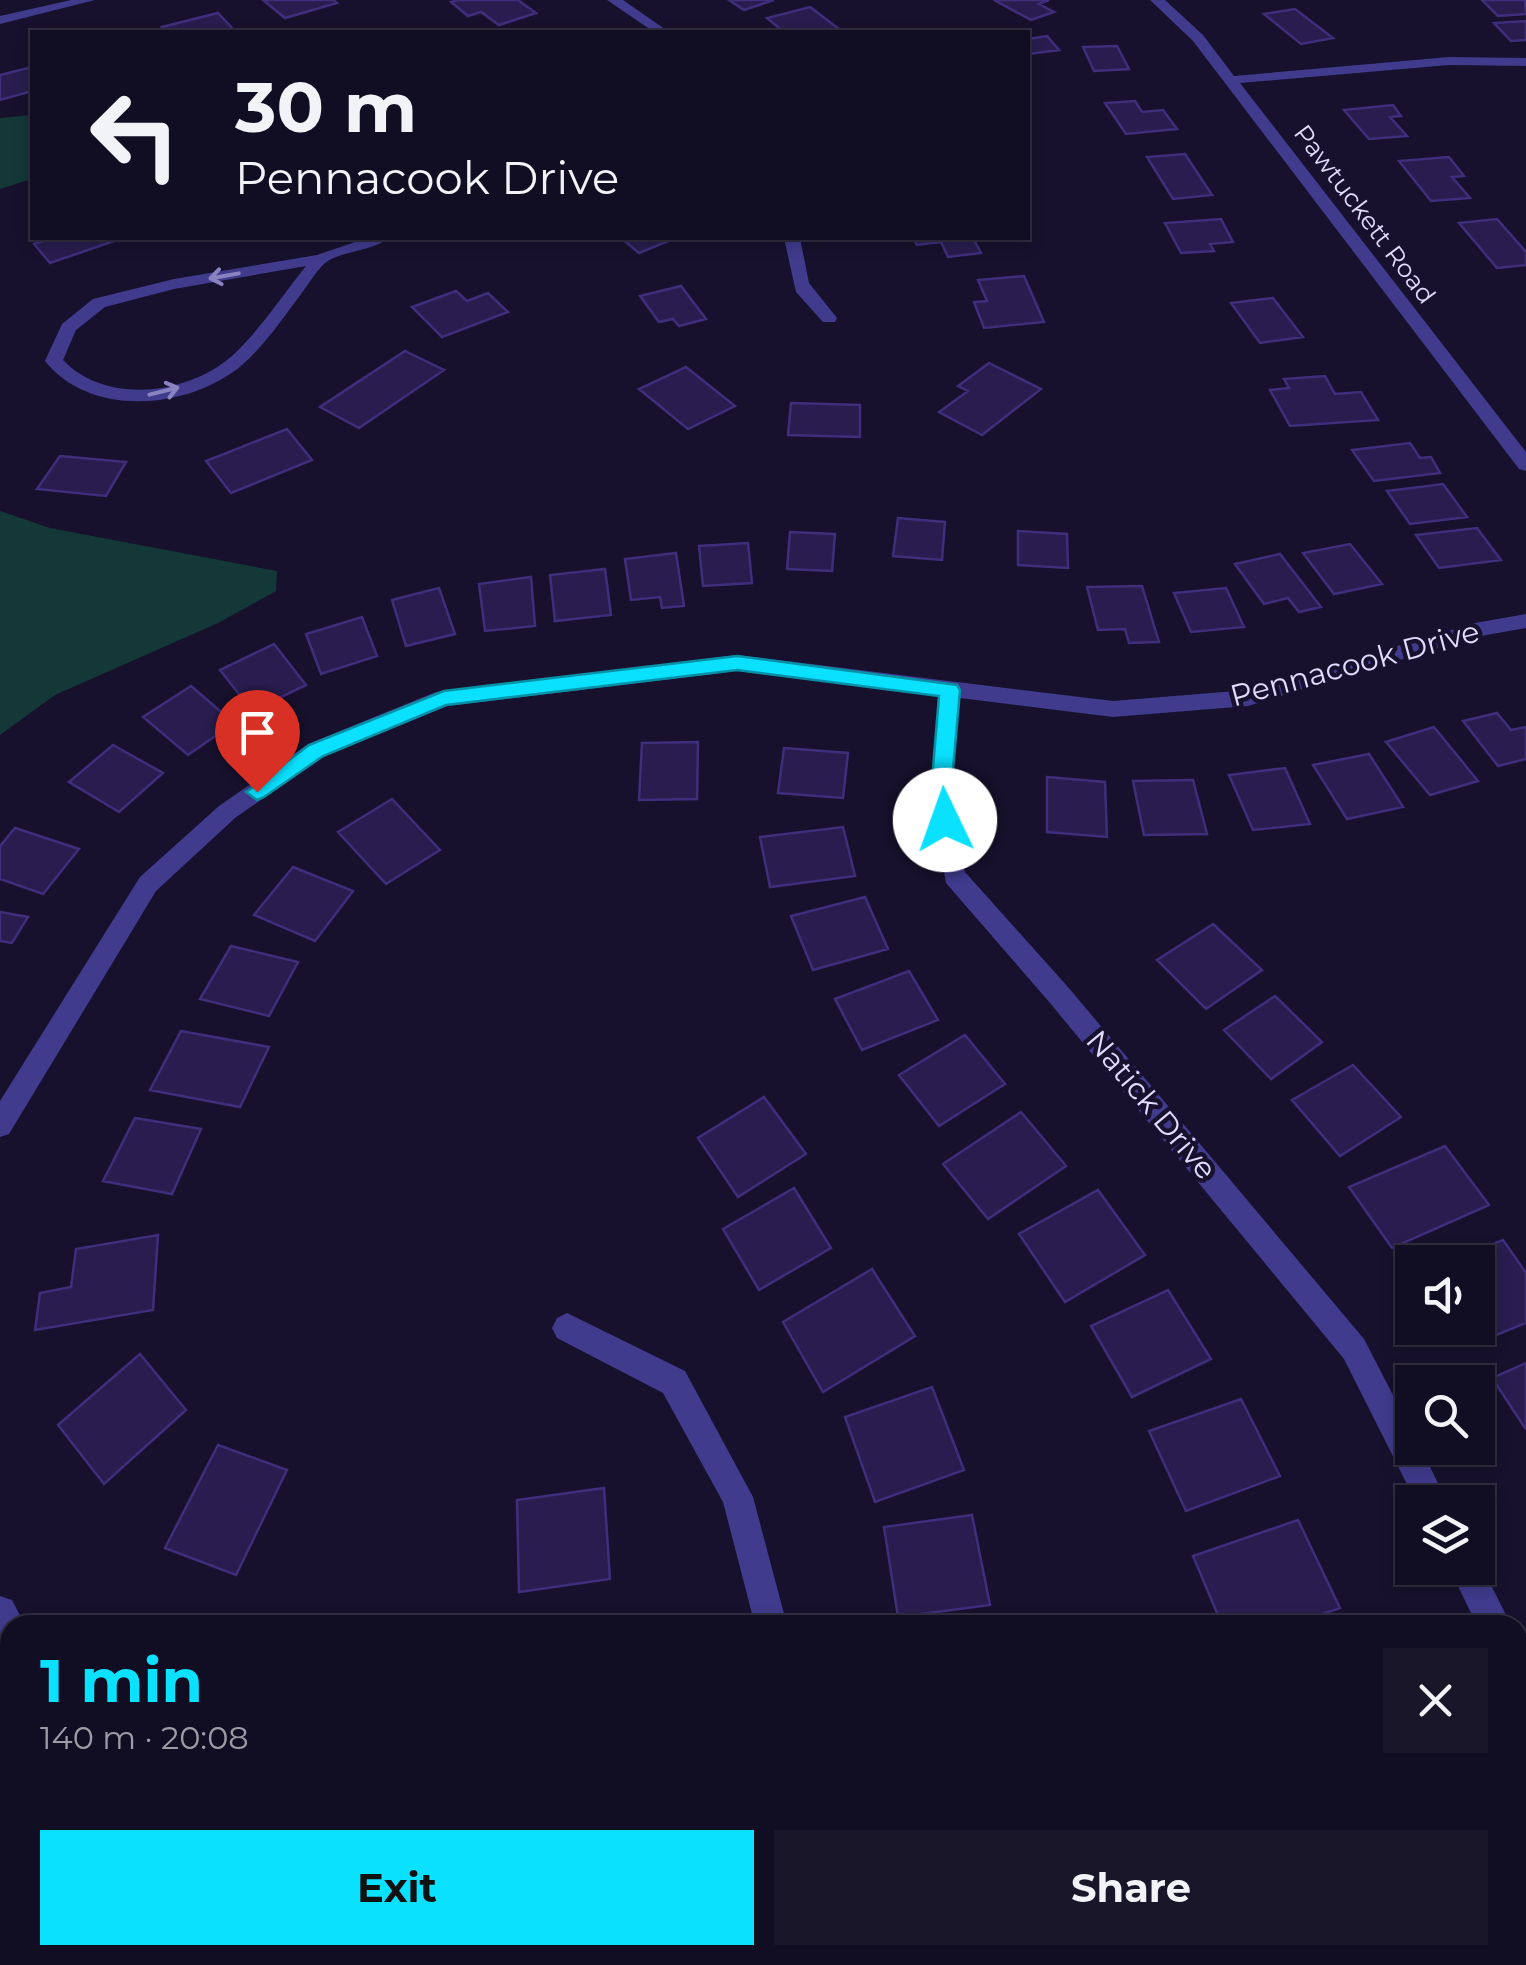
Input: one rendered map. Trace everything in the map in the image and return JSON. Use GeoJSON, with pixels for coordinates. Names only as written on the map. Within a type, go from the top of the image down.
{"type":"FeatureCollection","features":[{"type":"Feature","properties":{"kind":"street"},"geometry":{"type":"LineString","coordinates":[[0,20],[88,0]]}},
{"type":"Feature","properties":{"kind":"street"},"geometry":{"type":"LineString","coordinates":[[614,0],[659,30]]}},
{"type":"Feature","properties":{"kind":"street","name":"Pawtuckett Road"},"geometry":{"type":"LineString","coordinates":[[1157,0],[1198,38],[1232,80],[1526,465]]}},
{"type":"Feature","properties":{"kind":"street"},"geometry":{"type":"LineString","coordinates":[[1232,80],[1449,60],[1526,62]]}},
{"type":"Feature","properties":{"kind":"street"},"geometry":{"type":"LineString","coordinates":[[320,260],[236,361],[214,374],[156,396],[98,392],[76,383],[54,361],[68,328],[100,303],[174,284],[320,260],[376,240]]}},
{"type":"Feature","properties":{"kind":"street"},"geometry":{"type":"LineString","coordinates":[[792,240],[804,296],[829,318]]}},
{"type":"Feature","properties":{"kind":"street","name":"Pennacook Drive"},"geometry":{"type":"LineString","coordinates":[[0,1125],[148,884],[227,812],[316,750],[444,698],[737,663],[1114,709],[1248,698],[1475,630],[1526,620]]}},
{"type":"Feature","properties":{"kind":"street","name":"Natick Drive"},"geometry":{"type":"LineString","coordinates":[[950,690],[941,792],[954,876],[1060,995],[1354,1349],[1423,1485]]}},
{"type":"Feature","properties":{"kind":"street"},"geometry":{"type":"LineString","coordinates":[[568,1328],[674,1382],[737,1497],[768,1615]]}},
{"type":"Feature","properties":{"kind":"street"},"geometry":{"type":"LineString","coordinates":[[1475,1585],[1490,1615]]}},
{"type":"Feature","properties":{"kind":"green space"},"geometry":{"type":"Polygon","coordinates":[[[30,115],[30,180],[0,189],[0,118],[30,115]]]}},
{"type":"Feature","properties":{"kind":"green space"},"geometry":{"type":"Polygon","coordinates":[[[0,511],[50,528],[277,571],[276,591],[218,623],[55,695],[0,735],[0,511]]]}},
{"type":"Feature","properties":{"kind":"building"},"geometry":{"type":"Polygon","coordinates":[[[263,0],[333,0],[337,3],[285,18],[263,0]]]}},
{"type":"Feature","properties":{"kind":"building"},"geometry":{"type":"Polygon","coordinates":[[[518,0],[536,13],[499,25],[481,12],[468,16],[451,2],[518,0]]]}},
{"type":"Feature","properties":{"kind":"building"},"geometry":{"type":"Polygon","coordinates":[[[729,0],[774,0],[744,10],[729,0]]]}},
{"type":"Feature","properties":{"kind":"building"},"geometry":{"type":"Polygon","coordinates":[[[994,0],[1049,0],[1039,4],[1054,12],[1031,20],[994,0]]]}},
{"type":"Feature","properties":{"kind":"building"},"geometry":{"type":"Polygon","coordinates":[[[1482,0],[1525,0],[1526,14],[1498,16],[1482,0]]]}},
{"type":"Feature","properties":{"kind":"building"},"geometry":{"type":"Polygon","coordinates":[[[810,7],[840,30],[782,30],[767,18],[810,7]]]}},
{"type":"Feature","properties":{"kind":"building"},"geometry":{"type":"Polygon","coordinates":[[[1295,9],[1333,38],[1301,44],[1264,14],[1295,9]]]}},
{"type":"Feature","properties":{"kind":"building"},"geometry":{"type":"Polygon","coordinates":[[[218,13],[232,28],[165,30],[162,27],[218,13]]]}},
{"type":"Feature","properties":{"kind":"building"},"geometry":{"type":"Polygon","coordinates":[[[1526,21],[1526,40],[1511,41],[1494,23],[1526,21]]]}},
{"type":"Feature","properties":{"kind":"building"},"geometry":{"type":"Polygon","coordinates":[[[1047,36],[1059,50],[1030,54],[1030,39],[1047,36]]]}},
{"type":"Feature","properties":{"kind":"building"},"geometry":{"type":"Polygon","coordinates":[[[1117,46],[1129,69],[1094,71],[1083,47],[1117,46]]]}},
{"type":"Feature","properties":{"kind":"building"},"geometry":{"type":"Polygon","coordinates":[[[30,68],[30,92],[0,100],[0,75],[30,68]]]}},
{"type":"Feature","properties":{"kind":"building"},"geometry":{"type":"Polygon","coordinates":[[[1135,101],[1142,112],[1163,110],[1177,129],[1126,134],[1105,103],[1135,101]]]}},
{"type":"Feature","properties":{"kind":"building"},"geometry":{"type":"Polygon","coordinates":[[[1393,105],[1401,116],[1390,117],[1407,136],[1369,139],[1344,110],[1393,105]]]}},
{"type":"Feature","properties":{"kind":"building"},"geometry":{"type":"Polygon","coordinates":[[[1185,154],[1212,195],[1173,199],[1147,157],[1185,154]]]}},
{"type":"Feature","properties":{"kind":"building"},"geometry":{"type":"Polygon","coordinates":[[[1449,157],[1464,176],[1452,177],[1470,198],[1431,201],[1399,161],[1449,157]]]}},
{"type":"Feature","properties":{"kind":"building"},"geometry":{"type":"Polygon","coordinates":[[[1221,219],[1233,242],[1210,244],[1214,251],[1181,253],[1165,223],[1221,219]]]}},
{"type":"Feature","properties":{"kind":"building"},"geometry":{"type":"Polygon","coordinates":[[[1497,219],[1526,252],[1526,265],[1497,268],[1459,223],[1497,219]]]}},
{"type":"Feature","properties":{"kind":"building"},"geometry":{"type":"Polygon","coordinates":[[[47,240],[117,240],[50,263],[34,244],[47,240]]]}},
{"type":"Feature","properties":{"kind":"building"},"geometry":{"type":"Polygon","coordinates":[[[623,240],[671,240],[639,253],[623,240]]]}},
{"type":"Feature","properties":{"kind":"building"},"geometry":{"type":"Polygon","coordinates":[[[914,240],[974,240],[981,253],[948,257],[941,242],[917,245],[914,240]]]}},
{"type":"Feature","properties":{"kind":"building"},"geometry":{"type":"Polygon","coordinates":[[[1024,276],[1044,322],[984,328],[974,302],[987,301],[978,280],[1024,276]]]}},
{"type":"Feature","properties":{"kind":"building"},"geometry":{"type":"Polygon","coordinates":[[[681,286],[706,319],[679,326],[673,319],[659,322],[640,296],[681,286]]]}},
{"type":"Feature","properties":{"kind":"building"},"geometry":{"type":"Polygon","coordinates":[[[456,291],[467,301],[488,293],[508,312],[442,337],[412,307],[456,291]]]}},
{"type":"Feature","properties":{"kind":"building"},"geometry":{"type":"Polygon","coordinates":[[[1273,298],[1303,337],[1260,343],[1231,303],[1273,298]]]}},
{"type":"Feature","properties":{"kind":"building"},"geometry":{"type":"Polygon","coordinates":[[[405,351],[444,370],[359,428],[320,407],[405,351]]]}},
{"type":"Feature","properties":{"kind":"building"},"geometry":{"type":"Polygon","coordinates":[[[989,363],[1041,389],[982,435],[939,412],[968,391],[958,386],[989,363]]]}},
{"type":"Feature","properties":{"kind":"building"},"geometry":{"type":"Polygon","coordinates":[[[686,367],[735,406],[688,429],[639,389],[686,367]]]}},
{"type":"Feature","properties":{"kind":"building"},"geometry":{"type":"Polygon","coordinates":[[[1325,376],[1335,394],[1361,392],[1378,420],[1290,426],[1270,390],[1289,388],[1284,379],[1325,376]]]}},
{"type":"Feature","properties":{"kind":"building"},"geometry":{"type":"Polygon","coordinates":[[[791,403],[860,405],[860,437],[788,435],[791,403]]]}},
{"type":"Feature","properties":{"kind":"building"},"geometry":{"type":"Polygon","coordinates":[[[287,429],[312,460],[231,493],[206,461],[287,429]]]}},
{"type":"Feature","properties":{"kind":"building"},"geometry":{"type":"Polygon","coordinates":[[[1410,443],[1420,458],[1431,457],[1440,473],[1374,481],[1352,450],[1410,443]]]}},
{"type":"Feature","properties":{"kind":"building"},"geometry":{"type":"Polygon","coordinates":[[[60,456],[126,462],[106,496],[37,489],[60,456]]]}},
{"type":"Feature","properties":{"kind":"building"},"geometry":{"type":"Polygon","coordinates":[[[1443,484],[1467,517],[1410,524],[1387,491],[1443,484]]]}},
{"type":"Feature","properties":{"kind":"building"},"geometry":{"type":"Polygon","coordinates":[[[898,518],[945,522],[942,560],[893,556],[898,518]]]}},
{"type":"Feature","properties":{"kind":"building"},"geometry":{"type":"Polygon","coordinates":[[[1477,528],[1501,560],[1439,568],[1416,535],[1477,528]]]}},
{"type":"Feature","properties":{"kind":"building"},"geometry":{"type":"Polygon","coordinates":[[[1018,531],[1067,534],[1068,568],[1018,565],[1018,531]]]}},
{"type":"Feature","properties":{"kind":"building"},"geometry":{"type":"Polygon","coordinates":[[[790,532],[835,534],[832,571],[787,569],[790,532]]]}},
{"type":"Feature","properties":{"kind":"building"},"geometry":{"type":"Polygon","coordinates":[[[748,543],[752,583],[703,586],[699,546],[748,543]]]}},
{"type":"Feature","properties":{"kind":"building"},"geometry":{"type":"Polygon","coordinates":[[[1350,544],[1382,584],[1334,594],[1303,553],[1350,544]]]}},
{"type":"Feature","properties":{"kind":"building"},"geometry":{"type":"Polygon","coordinates":[[[676,553],[684,606],[662,608],[660,597],[631,600],[625,559],[676,553]]]}},
{"type":"Feature","properties":{"kind":"building"},"geometry":{"type":"Polygon","coordinates":[[[1280,554],[1321,607],[1299,612],[1288,598],[1264,604],[1235,564],[1280,554]]]}},
{"type":"Feature","properties":{"kind":"building"},"geometry":{"type":"Polygon","coordinates":[[[605,569],[611,615],[555,621],[550,575],[605,569]]]}},
{"type":"Feature","properties":{"kind":"building"},"geometry":{"type":"Polygon","coordinates":[[[531,577],[535,626],[485,631],[479,584],[531,577]]]}},
{"type":"Feature","properties":{"kind":"building"},"geometry":{"type":"Polygon","coordinates":[[[1142,586],[1159,642],[1129,643],[1125,629],[1098,630],[1087,587],[1142,586]]]}},
{"type":"Feature","properties":{"kind":"building"},"geometry":{"type":"Polygon","coordinates":[[[439,588],[455,634],[406,646],[392,600],[439,588]]]}},
{"type":"Feature","properties":{"kind":"building"},"geometry":{"type":"Polygon","coordinates":[[[1226,588],[1244,627],[1191,632],[1174,593],[1226,588]]]}},
{"type":"Feature","properties":{"kind":"building"},"geometry":{"type":"Polygon","coordinates":[[[362,617],[377,656],[321,674],[306,634],[362,617]]]}},
{"type":"Feature","properties":{"kind":"building"},"geometry":{"type":"Polygon","coordinates":[[[274,644],[306,685],[252,711],[220,670],[274,644]]]}},
{"type":"Feature","properties":{"kind":"building"},"geometry":{"type":"Polygon","coordinates":[[[191,686],[234,723],[188,755],[143,717],[191,686]]]}},
{"type":"Feature","properties":{"kind":"building"},"geometry":{"type":"Polygon","coordinates":[[[1497,713],[1511,730],[1526,727],[1526,759],[1498,766],[1463,721],[1497,713]]]}},
{"type":"Feature","properties":{"kind":"building"},"geometry":{"type":"Polygon","coordinates":[[[1434,727],[1478,781],[1430,795],[1386,742],[1434,727]]]}},
{"type":"Feature","properties":{"kind":"building"},"geometry":{"type":"Polygon","coordinates":[[[698,742],[697,799],[639,800],[642,743],[698,742]]]}},
{"type":"Feature","properties":{"kind":"building"},"geometry":{"type":"Polygon","coordinates":[[[113,745],[163,773],[119,812],[69,782],[113,745]]]}},
{"type":"Feature","properties":{"kind":"building"},"geometry":{"type":"Polygon","coordinates":[[[784,748],[848,753],[843,798],[778,793],[784,748]]]}},
{"type":"Feature","properties":{"kind":"building"},"geometry":{"type":"Polygon","coordinates":[[[1369,754],[1403,807],[1347,819],[1313,765],[1369,754]]]}},
{"type":"Feature","properties":{"kind":"building"},"geometry":{"type":"Polygon","coordinates":[[[1285,768],[1310,824],[1253,830],[1229,775],[1285,768]]]}},
{"type":"Feature","properties":{"kind":"building"},"geometry":{"type":"Polygon","coordinates":[[[1047,777],[1105,782],[1107,837],[1047,832],[1047,777]]]}},
{"type":"Feature","properties":{"kind":"building"},"geometry":{"type":"Polygon","coordinates":[[[1193,780],[1207,834],[1144,835],[1133,781],[1193,780]]]}},
{"type":"Feature","properties":{"kind":"building"},"geometry":{"type":"Polygon","coordinates":[[[392,799],[440,850],[386,884],[338,832],[392,799]]]}},
{"type":"Feature","properties":{"kind":"building"},"geometry":{"type":"Polygon","coordinates":[[[843,827],[855,876],[770,887],[760,837],[843,827]]]}},
{"type":"Feature","properties":{"kind":"building"},"geometry":{"type":"Polygon","coordinates":[[[15,828],[79,849],[43,894],[0,879],[0,846],[15,828]]]}},
{"type":"Feature","properties":{"kind":"building"},"geometry":{"type":"Polygon","coordinates":[[[293,867],[353,891],[315,941],[254,915],[293,867]]]}},
{"type":"Feature","properties":{"kind":"building"},"geometry":{"type":"Polygon","coordinates":[[[865,897],[888,949],[813,970],[791,916],[865,897]]]}},
{"type":"Feature","properties":{"kind":"building"},"geometry":{"type":"Polygon","coordinates":[[[0,912],[28,917],[12,943],[0,941],[0,912]]]}},
{"type":"Feature","properties":{"kind":"building"},"geometry":{"type":"Polygon","coordinates":[[[1213,924],[1262,970],[1206,1009],[1157,960],[1213,924]]]}},
{"type":"Feature","properties":{"kind":"building"},"geometry":{"type":"Polygon","coordinates":[[[231,946],[298,962],[269,1016],[200,999],[231,946]]]}},
{"type":"Feature","properties":{"kind":"building"},"geometry":{"type":"Polygon","coordinates":[[[909,971],[938,1020],[862,1050],[835,999],[909,971]]]}},
{"type":"Feature","properties":{"kind":"building"},"geometry":{"type":"Polygon","coordinates":[[[1275,996],[1322,1042],[1271,1079],[1224,1030],[1275,996]]]}},
{"type":"Feature","properties":{"kind":"building"},"geometry":{"type":"Polygon","coordinates":[[[181,1031],[269,1047],[240,1107],[150,1090],[181,1031]]]}},
{"type":"Feature","properties":{"kind":"building"},"geometry":{"type":"Polygon","coordinates":[[[965,1035],[1005,1084],[939,1126],[899,1075],[965,1035]]]}},
{"type":"Feature","properties":{"kind":"building"},"geometry":{"type":"Polygon","coordinates":[[[1353,1065],[1401,1117],[1340,1156],[1292,1100],[1353,1065]]]}},
{"type":"Feature","properties":{"kind":"building"},"geometry":{"type":"Polygon","coordinates":[[[764,1097],[806,1154],[738,1197],[698,1138],[764,1097]]]}},
{"type":"Feature","properties":{"kind":"building"},"geometry":{"type":"Polygon","coordinates":[[[1021,1112],[1066,1166],[988,1219],[943,1164],[1021,1112]]]}},
{"type":"Feature","properties":{"kind":"building"},"geometry":{"type":"Polygon","coordinates":[[[135,1118],[201,1129],[172,1194],[103,1181],[135,1118]]]}},
{"type":"Feature","properties":{"kind":"building"},"geometry":{"type":"Polygon","coordinates":[[[1445,1146],[1489,1205],[1392,1248],[1349,1187],[1445,1146]]]}},
{"type":"Feature","properties":{"kind":"building"},"geometry":{"type":"Polygon","coordinates":[[[794,1188],[831,1248],[759,1290],[723,1229],[794,1188]]]}},
{"type":"Feature","properties":{"kind":"building"},"geometry":{"type":"Polygon","coordinates":[[[1098,1190],[1145,1255],[1065,1302],[1019,1234],[1098,1190]]]}},
{"type":"Feature","properties":{"kind":"building"},"geometry":{"type":"Polygon","coordinates":[[[158,1235],[153,1310],[35,1330],[40,1293],[71,1287],[76,1249],[158,1235]]]}},
{"type":"Feature","properties":{"kind":"building"},"geometry":{"type":"Polygon","coordinates":[[[1503,1240],[1526,1273],[1526,1323],[1495,1336],[1495,1245],[1490,1245],[1503,1240]]]}},
{"type":"Feature","properties":{"kind":"building"},"geometry":{"type":"Polygon","coordinates":[[[872,1269],[915,1336],[823,1392],[783,1322],[872,1269]]]}},
{"type":"Feature","properties":{"kind":"building"},"geometry":{"type":"Polygon","coordinates":[[[1168,1290],[1211,1359],[1132,1397],[1091,1326],[1168,1290]]]}},
{"type":"Feature","properties":{"kind":"building"},"geometry":{"type":"Polygon","coordinates":[[[140,1354],[186,1410],[104,1484],[58,1425],[140,1354]]]}},
{"type":"Feature","properties":{"kind":"building"},"geometry":{"type":"Polygon","coordinates":[[[1526,1363],[1526,1428],[1495,1383],[1495,1377],[1526,1363]]]}},
{"type":"Feature","properties":{"kind":"building"},"geometry":{"type":"Polygon","coordinates":[[[932,1387],[964,1470],[875,1502],[845,1417],[932,1387]]]}},
{"type":"Feature","properties":{"kind":"building"},"geometry":{"type":"Polygon","coordinates":[[[1241,1399],[1280,1476],[1186,1511],[1149,1431],[1241,1399]]]}},
{"type":"Feature","properties":{"kind":"building"},"geometry":{"type":"Polygon","coordinates":[[[218,1445],[287,1470],[236,1575],[165,1548],[218,1445]]]}},
{"type":"Feature","properties":{"kind":"building"},"geometry":{"type":"Polygon","coordinates":[[[604,1488],[610,1579],[519,1592],[517,1500],[604,1488]]]}},
{"type":"Feature","properties":{"kind":"building"},"geometry":{"type":"Polygon","coordinates":[[[972,1515],[990,1605],[898,1615],[884,1527],[972,1515]]]}},
{"type":"Feature","properties":{"kind":"building"},"geometry":{"type":"Polygon","coordinates":[[[1298,1520],[1340,1608],[1320,1615],[1218,1615],[1193,1556],[1298,1520]]]}},
{"type":"Feature","properties":{"kind":"route"},"geometry":{"type":"LineString","coordinates":[[257,792],[316,750],[444,698],[737,663],[950,690],[941,792],[945,820]]}}]}
